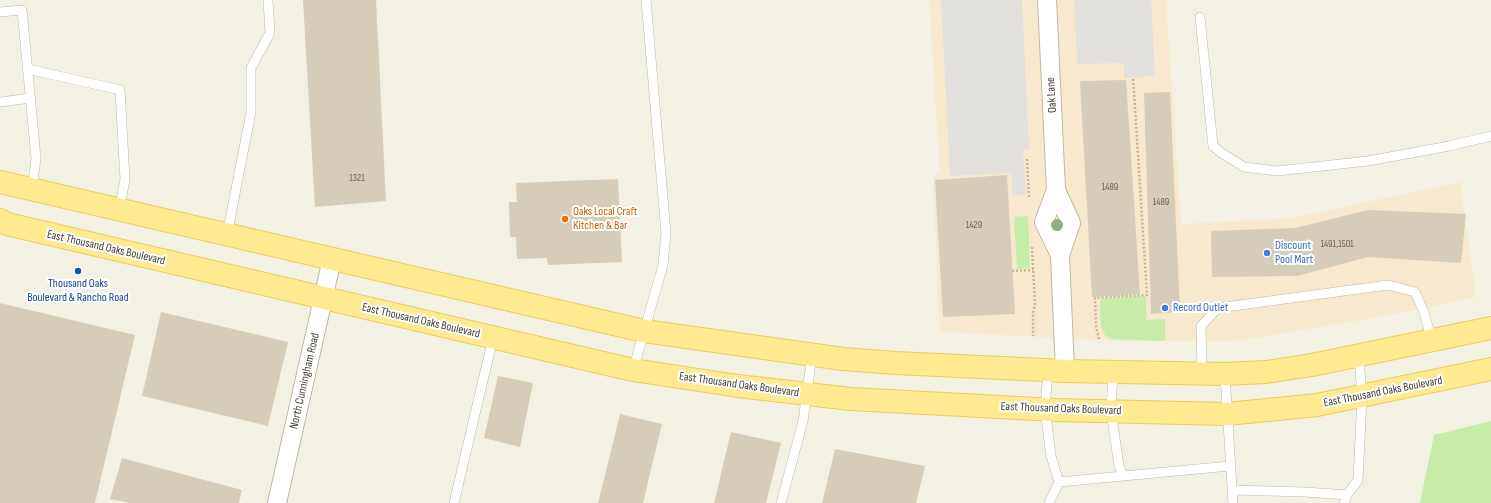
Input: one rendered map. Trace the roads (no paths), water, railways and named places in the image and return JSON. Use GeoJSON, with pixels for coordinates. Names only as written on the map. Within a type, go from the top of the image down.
{"type":"FeatureCollection","features":[{"type":"Feature","properties":{"kind":"main road"},"geometry":{"type":"LineString","coordinates":[[0,182],[227,236],[644,331],[812,355],[896,363],[1057,371],[1225,374],[1266,372],[1359,356],[1491,328]]}},
{"type":"Feature","properties":{"kind":"main road","name":"East Thousand Oaks Boulevard"},"geometry":{"type":"LineString","coordinates":[[0,220],[7,224],[633,370],[738,386],[807,394],[893,402],[1045,409],[1227,414],[1317,405],[1491,370]]}},
{"type":"Feature","properties":{"kind":"street","name":"Oak Lane"},"geometry":{"type":"LineString","coordinates":[[1047,0],[1056,190],[1071,223],[1060,255],[1057,371]]}},
{"type":"Feature","properties":{"kind":"street","name":"Oak Lane"},"geometry":{"type":"LineString","coordinates":[[1056,190],[1044,222],[1060,255]]}},
{"type":"Feature","properties":{"kind":"street","name":"North Cunningham Road"},"geometry":{"type":"LineString","coordinates":[[277,503],[332,260]]}},
{"type":"Feature","properties":{"kind":"lane"},"geometry":{"type":"LineString","coordinates":[[227,236],[252,112],[251,68],[270,33],[268,0]]}},
{"type":"Feature","properties":{"kind":"lane"},"geometry":{"type":"LineString","coordinates":[[633,370],[663,265],[666,233],[646,0]]}},
{"type":"Feature","properties":{"kind":"lane"},"geometry":{"type":"LineString","coordinates":[[0,12],[22,10],[36,158],[32,189]]}},
{"type":"Feature","properties":{"kind":"lane"},"geometry":{"type":"LineString","coordinates":[[1200,17],[1213,146],[1244,167],[1277,171],[1368,161],[1449,146],[1491,136]]}},
{"type":"Feature","properties":{"kind":"lane"},"geometry":{"type":"LineString","coordinates":[[28,69],[120,90],[125,180],[119,210]]}},
{"type":"Feature","properties":{"kind":"lane"},"geometry":{"type":"LineString","coordinates":[[0,102],[31,98]]}},
{"type":"Feature","properties":{"kind":"lane"},"geometry":{"type":"LineString","coordinates":[[1202,374],[1202,326],[1218,308],[1388,285],[1415,292],[1424,312],[1432,341]]}},
{"type":"Feature","properties":{"kind":"lane"},"geometry":{"type":"LineString","coordinates":[[454,503],[494,338]]}},
{"type":"Feature","properties":{"kind":"lane"},"geometry":{"type":"LineString","coordinates":[[781,503],[803,420],[812,355]]}},
{"type":"Feature","properties":{"kind":"lane"},"geometry":{"type":"LineString","coordinates":[[1232,490],[1306,492],[1346,499],[1358,480],[1362,397],[1359,356]]}},
{"type":"Feature","properties":{"kind":"lane"},"geometry":{"type":"LineString","coordinates":[[1049,503],[1059,482],[1051,456],[1045,409],[1057,371]]}},
{"type":"Feature","properties":{"kind":"lane"},"geometry":{"type":"LineString","coordinates":[[1113,372],[1111,411],[1119,466],[1123,475]]}},
{"type":"Feature","properties":{"kind":"lane"},"geometry":{"type":"LineString","coordinates":[[1225,374],[1233,503]]}},
{"type":"Feature","properties":{"kind":"lane"},"geometry":{"type":"LineString","coordinates":[[1059,482],[1230,466]]}},
{"type":"Feature","properties":{"kind":"place","name":"Oaks Local Craft Kitchen & Bar"},"geometry":{"type":"Point","coordinates":[565,219]}},
{"type":"Feature","properties":{"kind":"place","name":"Discount Pool Mart"},"geometry":{"type":"Point","coordinates":[1267,253]}},
{"type":"Feature","properties":{"kind":"place","name":"Thousand Oaks Boulevard & Rancho Road"},"geometry":{"type":"Point","coordinates":[78,271]}},
{"type":"Feature","properties":{"kind":"place","name":"Record Outlet"},"geometry":{"type":"Point","coordinates":[1165,308]}}]}
